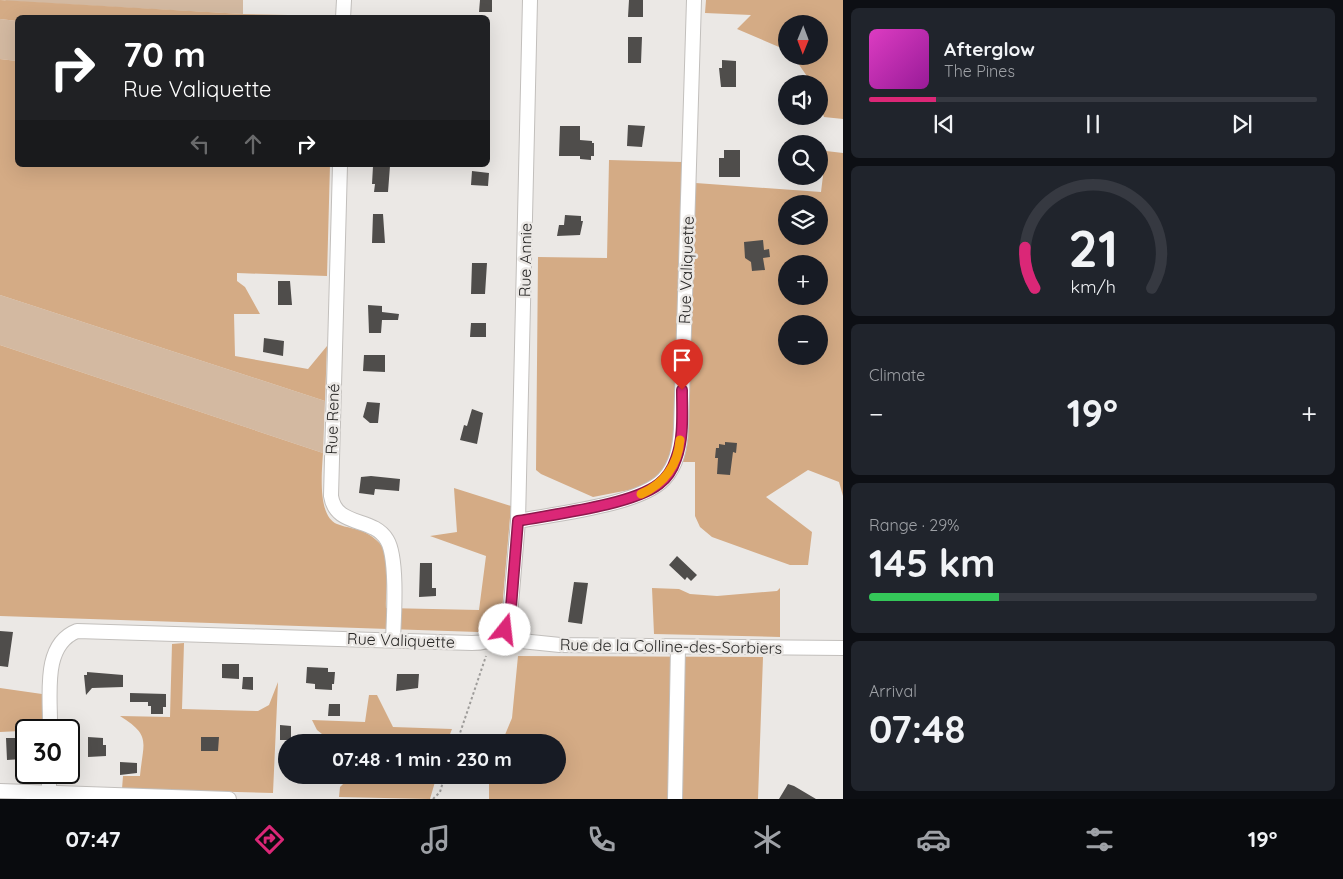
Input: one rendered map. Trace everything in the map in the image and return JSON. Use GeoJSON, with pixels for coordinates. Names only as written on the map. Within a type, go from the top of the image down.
{"type":"FeatureCollection","features":[{"type":"Feature","properties":{"kind":"street"},"geometry":{"type":"LineString","coordinates":[[343,15],[344,0]]}},
{"type":"Feature","properties":{"kind":"street","name":"Rue Annie"},"geometry":{"type":"LineString","coordinates":[[518,521],[530,0]]}},
{"type":"Feature","properties":{"kind":"street","name":"Rue Valiquette"},"geometry":{"type":"LineString","coordinates":[[518,521],[635,496],[664,480],[676,460],[681,429],[694,0]]}},
{"type":"Feature","properties":{"kind":"street","name":"Rue René"},"geometry":{"type":"LineString","coordinates":[[340,167],[331,496],[337,512],[347,519],[374,528],[384,535],[390,545],[393,568],[393,639]]}},
{"type":"Feature","properties":{"kind":"street"},"geometry":{"type":"LineString","coordinates":[[500,635],[510,616],[518,521]]}},
{"type":"Feature","properties":{"kind":"street","name":"Rue Valiquette"},"geometry":{"type":"LineString","coordinates":[[50,719],[53,654],[60,642],[77,630],[481,643],[492,640],[500,635]]}},
{"type":"Feature","properties":{"kind":"street","name":"Rue de la Colline-des-Sorbiers"},"geometry":{"type":"LineString","coordinates":[[500,635],[539,644],[678,648],[843,648]]}},
{"type":"Feature","properties":{"kind":"street"},"geometry":{"type":"LineString","coordinates":[[675,799],[678,648]]}},
{"type":"Feature","properties":{"kind":"street"},"geometry":{"type":"LineString","coordinates":[[49,784],[49,792]]}},
{"type":"Feature","properties":{"kind":"street"},"geometry":{"type":"LineString","coordinates":[[0,791],[144,798],[229,799]]}},
{"type":"Feature","properties":{"kind":"path"},"geometry":{"type":"LineString","coordinates":[[460,734],[486,656]]}},
{"type":"Feature","properties":{"kind":"path"},"geometry":{"type":"LineString","coordinates":[[433,799],[440,792],[442,784]]}},
{"type":"Feature","properties":{"kind":"shaded area"},"geometry":{"type":"Polygon","coordinates":[[[0,0],[288,15],[15,15],[15,21],[0,19],[0,0]]]}},
{"type":"Feature","properties":{"kind":"shaded area"},"geometry":{"type":"Polygon","coordinates":[[[243,0],[243,14],[6,1],[243,0]]]}},
{"type":"Feature","properties":{"kind":"shaded area"},"geometry":{"type":"Polygon","coordinates":[[[706,0],[843,0],[843,119],[828,117],[828,75],[806,75],[799,65],[828,65],[828,15],[778,15],[778,47],[737,29],[751,15],[705,13],[706,0]]]}},
{"type":"Feature","properties":{"kind":"shaded area"},"geometry":{"type":"Polygon","coordinates":[[[0,19],[15,21],[15,61],[0,59],[0,19]]]}},
{"type":"Feature","properties":{"kind":"shaded area"},"geometry":{"type":"Polygon","coordinates":[[[0,59],[15,61],[15,167],[330,167],[327,276],[237,273],[237,281],[245,287],[260,314],[234,314],[235,356],[308,369],[327,346],[325,401],[0,295],[0,59]]]}},
{"type":"Feature","properties":{"kind":"shaded area"},"geometry":{"type":"Polygon","coordinates":[[[828,151],[843,153],[843,496],[839,482],[808,470],[766,497],[812,532],[808,565],[790,565],[712,537],[700,527],[695,516],[695,462],[668,462],[661,473],[650,483],[634,489],[593,497],[536,470],[538,257],[607,258],[609,160],[682,162],[682,182],[821,192],[822,185],[828,185],[828,151]]]}},
{"type":"Feature","properties":{"kind":"shaded area"},"geometry":{"type":"Polygon","coordinates":[[[0,295],[325,401],[323,453],[0,345],[0,295]]]}},
{"type":"Feature","properties":{"kind":"shaded area"},"geometry":{"type":"Polygon","coordinates":[[[0,345],[323,453],[322,492],[326,512],[337,524],[368,534],[378,541],[383,548],[387,562],[386,608],[479,610],[486,556],[430,536],[457,532],[454,488],[511,506],[502,610],[498,619],[487,629],[478,632],[0,616],[0,345]]]}},
{"type":"Feature","properties":{"kind":"shaded area"},"geometry":{"type":"Polygon","coordinates":[[[652,588],[679,589],[690,594],[717,596],[777,591],[780,588],[780,637],[654,634],[652,588]]]}},
{"type":"Feature","properties":{"kind":"shaded area"},"geometry":{"type":"Polygon","coordinates":[[[184,643],[182,709],[258,711],[269,705],[278,682],[273,793],[122,789],[123,776],[140,776],[143,741],[137,729],[120,716],[170,717],[172,644],[184,643]]]}},
{"type":"Feature","properties":{"kind":"shaded area"},"geometry":{"type":"Polygon","coordinates":[[[518,656],[763,657],[758,799],[489,799],[489,784],[566,784],[566,734],[505,734],[512,718],[518,656]]]}},
{"type":"Feature","properties":{"kind":"shaded area"},"geometry":{"type":"Polygon","coordinates":[[[0,688],[42,694],[42,719],[15,719],[15,731],[0,732],[0,688]]]}},
{"type":"Feature","properties":{"kind":"shaded area"},"geometry":{"type":"Polygon","coordinates":[[[369,695],[377,695],[393,727],[452,729],[450,734],[322,734],[317,730],[312,720],[365,722],[369,695]]]}},
{"type":"Feature","properties":{"kind":"shaded area"},"geometry":{"type":"Polygon","coordinates":[[[343,784],[434,784],[430,799],[339,797],[340,787],[343,784]]]}},
{"type":"Feature","properties":{"kind":"building"},"geometry":{"type":"Polygon","coordinates":[[[480,0],[492,0],[492,12],[479,12],[480,0]]]}},
{"type":"Feature","properties":{"kind":"building"},"geometry":{"type":"Polygon","coordinates":[[[629,0],[643,0],[643,17],[628,17],[629,0]]]}},
{"type":"Feature","properties":{"kind":"building"},"geometry":{"type":"Polygon","coordinates":[[[628,37],[642,37],[641,63],[628,63],[628,37]]]}},
{"type":"Feature","properties":{"kind":"building"},"geometry":{"type":"Polygon","coordinates":[[[722,60],[736,61],[736,87],[721,87],[719,68],[722,68],[722,60]]]}},
{"type":"Feature","properties":{"kind":"building"},"geometry":{"type":"Polygon","coordinates":[[[628,125],[645,126],[642,147],[627,146],[628,125]]]}},
{"type":"Feature","properties":{"kind":"building"},"geometry":{"type":"Polygon","coordinates":[[[560,126],[580,126],[580,140],[592,141],[594,143],[594,156],[591,156],[591,160],[580,159],[580,156],[559,156],[560,126]]]}},
{"type":"Feature","properties":{"kind":"building"},"geometry":{"type":"Polygon","coordinates":[[[724,150],[740,150],[740,177],[719,177],[719,158],[724,158],[724,150]]]}},
{"type":"Feature","properties":{"kind":"building"},"geometry":{"type":"Polygon","coordinates":[[[373,167],[390,167],[388,192],[374,192],[375,184],[372,184],[373,167]]]}},
{"type":"Feature","properties":{"kind":"building"},"geometry":{"type":"Polygon","coordinates":[[[472,171],[489,173],[488,186],[471,185],[472,171]]]}},
{"type":"Feature","properties":{"kind":"building"},"geometry":{"type":"Polygon","coordinates":[[[373,214],[383,214],[385,243],[372,243],[373,214]]]}},
{"type":"Feature","properties":{"kind":"building"},"geometry":{"type":"Polygon","coordinates":[[[565,215],[581,216],[581,221],[583,221],[580,235],[557,236],[559,225],[564,225],[565,215]]]}},
{"type":"Feature","properties":{"kind":"building"},"geometry":{"type":"Polygon","coordinates":[[[763,240],[764,250],[769,249],[770,257],[763,258],[765,270],[752,271],[751,262],[745,258],[744,242],[763,240]]]}},
{"type":"Feature","properties":{"kind":"building"},"geometry":{"type":"Polygon","coordinates":[[[472,263],[487,263],[485,294],[471,294],[472,263]]]}},
{"type":"Feature","properties":{"kind":"building"},"geometry":{"type":"Polygon","coordinates":[[[278,281],[290,281],[292,305],[278,305],[278,281]]]}},
{"type":"Feature","properties":{"kind":"building"},"geometry":{"type":"Polygon","coordinates":[[[368,305],[382,306],[382,312],[399,314],[398,320],[382,320],[381,333],[369,333],[368,305]]]}},
{"type":"Feature","properties":{"kind":"building"},"geometry":{"type":"Polygon","coordinates":[[[471,323],[486,323],[486,337],[470,337],[471,323]]]}},
{"type":"Feature","properties":{"kind":"building"},"geometry":{"type":"Polygon","coordinates":[[[264,338],[284,341],[283,356],[263,352],[264,338]]]}},
{"type":"Feature","properties":{"kind":"building"},"geometry":{"type":"Polygon","coordinates":[[[364,355],[385,355],[385,372],[363,371],[364,355]]]}},
{"type":"Feature","properties":{"kind":"building"},"geometry":{"type":"Polygon","coordinates":[[[367,402],[380,403],[378,423],[370,423],[363,417],[367,402]]]}},
{"type":"Feature","properties":{"kind":"building"},"geometry":{"type":"Polygon","coordinates":[[[472,409],[483,413],[477,444],[460,440],[464,425],[467,426],[472,409]]]}},
{"type":"Feature","properties":{"kind":"building"},"geometry":{"type":"Polygon","coordinates":[[[725,442],[737,443],[736,453],[733,452],[730,475],[717,474],[718,458],[715,458],[716,448],[719,448],[719,444],[725,445],[725,442]]]}},
{"type":"Feature","properties":{"kind":"building"},"geometry":{"type":"Polygon","coordinates":[[[371,476],[400,479],[399,491],[375,489],[374,495],[359,493],[361,477],[371,476]]]}},
{"type":"Feature","properties":{"kind":"building"},"geometry":{"type":"Polygon","coordinates":[[[677,556],[697,575],[691,581],[687,577],[685,580],[669,565],[677,556]]]}},
{"type":"Feature","properties":{"kind":"building"},"geometry":{"type":"Polygon","coordinates":[[[420,563],[432,563],[432,588],[436,588],[436,596],[419,597],[420,563]]]}},
{"type":"Feature","properties":{"kind":"building"},"geometry":{"type":"Polygon","coordinates":[[[574,582],[588,583],[582,624],[568,622],[574,582]]]}},
{"type":"Feature","properties":{"kind":"building"},"geometry":{"type":"Polygon","coordinates":[[[0,631],[13,632],[8,667],[0,666],[0,631]]]}},
{"type":"Feature","properties":{"kind":"building"},"geometry":{"type":"Polygon","coordinates":[[[222,664],[239,664],[239,679],[222,678],[222,664]]]}},
{"type":"Feature","properties":{"kind":"building"},"geometry":{"type":"Polygon","coordinates":[[[307,667],[328,668],[328,672],[335,672],[332,690],[315,689],[315,684],[306,683],[307,667]]]}},
{"type":"Feature","properties":{"kind":"building"},"geometry":{"type":"Polygon","coordinates":[[[87,672],[123,675],[123,687],[92,688],[86,695],[84,675],[87,675],[87,672]]]}},
{"type":"Feature","properties":{"kind":"building"},"geometry":{"type":"Polygon","coordinates":[[[397,674],[419,674],[418,688],[396,691],[397,674]]]}},
{"type":"Feature","properties":{"kind":"building"},"geometry":{"type":"Polygon","coordinates":[[[243,677],[253,677],[253,690],[242,689],[243,677]]]}},
{"type":"Feature","properties":{"kind":"building"},"geometry":{"type":"Polygon","coordinates":[[[130,693],[166,694],[166,707],[163,707],[163,714],[151,714],[151,706],[148,706],[148,702],[130,702],[130,693]]]}},
{"type":"Feature","properties":{"kind":"building"},"geometry":{"type":"Polygon","coordinates":[[[329,704],[340,704],[340,716],[328,716],[329,704]]]}},
{"type":"Feature","properties":{"kind":"building"},"geometry":{"type":"Polygon","coordinates":[[[280,725],[291,726],[291,734],[280,734],[280,725]]]}},
{"type":"Feature","properties":{"kind":"building"},"geometry":{"type":"Polygon","coordinates":[[[88,737],[103,738],[103,745],[106,745],[106,756],[88,757],[88,737]]]}},
{"type":"Feature","properties":{"kind":"building"},"geometry":{"type":"Polygon","coordinates":[[[201,737],[219,737],[218,751],[201,751],[201,737]]]}},
{"type":"Feature","properties":{"kind":"building"},"geometry":{"type":"Polygon","coordinates":[[[6,738],[15,738],[15,759],[7,760],[6,738]]]}},
{"type":"Feature","properties":{"kind":"building"},"geometry":{"type":"Polygon","coordinates":[[[120,762],[137,763],[137,773],[120,775],[120,762]]]}},
{"type":"Feature","properties":{"kind":"building"},"geometry":{"type":"Polygon","coordinates":[[[788,784],[794,786],[816,799],[779,799],[788,784]]]}},
{"type":"Feature","properties":{"kind":"slow traffic"},"geometry":{"type":"LineString","coordinates":[[641,494],[664,480],[676,460],[680,440]]}},
{"type":"Feature","properties":{"kind":"route"},"geometry":{"type":"LineString","coordinates":[[505,630],[510,616],[513,592],[518,521],[618,501],[644,492],[664,480],[676,460],[680,444],[682,390]]}}]}
